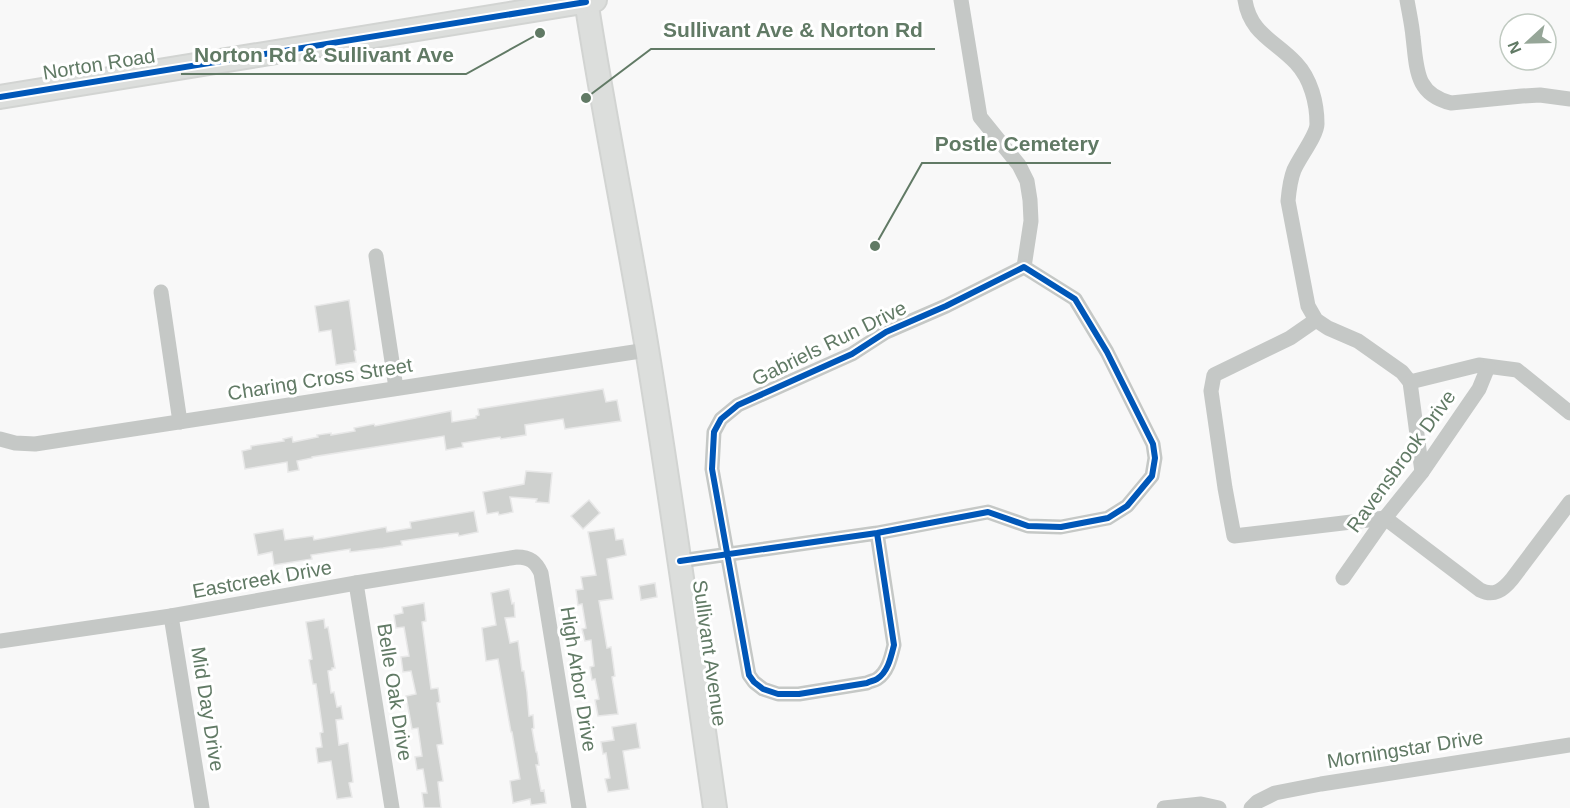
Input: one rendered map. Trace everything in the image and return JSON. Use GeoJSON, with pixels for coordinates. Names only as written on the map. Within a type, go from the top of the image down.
{"type":"FeatureCollection","features":[{"type":"Feature","properties":{"kind":"street"},"geometry":{"type":"LineString","coordinates":[[680,561],[877,533],[988,513],[1028,526],[1061,527],[1108,518],[1127,506],[1152,476],[1155,458],[1153,444],[1107,352],[1075,299],[1024,267],[1031,221],[1027,181],[1019,165],[980,117],[961,0]]}},
{"type":"Feature","properties":{"kind":"street"},"geometry":{"type":"LineString","coordinates":[[1245,0],[1254,25],[1267,40],[1296,63],[1305,75],[1313,95],[1317,128],[1294,169],[1288,201],[1308,306],[1316,320],[1358,341],[1402,372],[1410,382],[1422,472]]}},
{"type":"Feature","properties":{"kind":"street"},"geometry":{"type":"LineString","coordinates":[[1407,0],[1416,68],[1424,88],[1432,96],[1451,103],[1540,95],[1570,99]]}},
{"type":"Feature","properties":{"kind":"street","name":"Norton Road"},"geometry":{"type":"LineString","coordinates":[[0,97],[589,1]]}},
{"type":"Feature","properties":{"kind":"street","name":"Sullivant Avenue"},"geometry":{"type":"LineString","coordinates":[[589,1],[604,111],[647,350],[680,561],[715,808]]}},
{"type":"Feature","properties":{"kind":"street"},"geometry":{"type":"LineString","coordinates":[[376,256],[396,388]]}},
{"type":"Feature","properties":{"kind":"street","name":"Gabriels Run Drive"},"geometry":{"type":"LineString","coordinates":[[877,533],[894,645],[891,660],[877,679],[867,683],[799,694],[778,694],[763,689],[749,675],[712,469],[714,432],[721,419],[738,405],[852,354],[886,332],[946,306],[1024,267]]}},
{"type":"Feature","properties":{"kind":"street"},"geometry":{"type":"LineString","coordinates":[[161,292],[180,422]]}},
{"type":"Feature","properties":{"kind":"street"},"geometry":{"type":"LineString","coordinates":[[1316,320],[1290,338],[1214,375],[1211,391],[1234,536],[1385,518],[1479,590],[1484,593],[1494,593],[1502,590],[1512,579],[1570,502]]}},
{"type":"Feature","properties":{"kind":"street","name":"Charing Cross Street"},"geometry":{"type":"LineString","coordinates":[[0,439],[15,443],[35,444],[647,350]]}},
{"type":"Feature","properties":{"kind":"street"},"geometry":{"type":"LineString","coordinates":[[1410,382],[1479,365],[1517,370],[1570,413]]}},
{"type":"Feature","properties":{"kind":"street","name":"Ravensbrook Drive"},"geometry":{"type":"LineString","coordinates":[[1343,578],[1385,518],[1422,472],[1479,389],[1488,366]]}},
{"type":"Feature","properties":{"kind":"street","name":"Eastcreek Drive"},"geometry":{"type":"LineString","coordinates":[[0,641],[171,616],[517,557],[531,560]]}},
{"type":"Feature","properties":{"kind":"street","name":"High Arbor Drive"},"geometry":{"type":"LineString","coordinates":[[531,560],[538,565],[541,573],[579,808]]}},
{"type":"Feature","properties":{"kind":"street","name":"Belle Oak Drive"},"geometry":{"type":"LineString","coordinates":[[356,583],[392,808]]}},
{"type":"Feature","properties":{"kind":"street","name":"Mid Day Drive"},"geometry":{"type":"LineString","coordinates":[[171,616],[202,808]]}},
{"type":"Feature","properties":{"kind":"street","name":"Morningstar Drive"},"geometry":{"type":"LineString","coordinates":[[1251,808],[1257,802],[1275,793],[1570,745]]}},
{"type":"Feature","properties":{"kind":"street"},"geometry":{"type":"LineString","coordinates":[[1164,808],[1201,804],[1219,808]]}},
{"type":"Feature","properties":{"kind":"building"},"geometry":{"type":"Polygon","coordinates":[[[349,300],[356,362],[336,365],[331,330],[319,332],[315,306],[349,300]]]}},
{"type":"Feature","properties":{"kind":"building"},"geometry":{"type":"Polygon","coordinates":[[[603,389],[606,402],[617,400],[621,421],[565,429],[563,419],[525,425],[526,435],[462,443],[463,447],[446,450],[444,436],[312,457],[297,461],[299,470],[288,472],[287,462],[245,469],[242,451],[251,449],[251,446],[284,441],[283,439],[292,437],[293,442],[318,437],[317,435],[355,431],[354,428],[451,411],[452,422],[476,418],[479,415],[478,409],[603,389]]]}},
{"type":"Feature","properties":{"kind":"building"},"geometry":{"type":"Polygon","coordinates":[[[526,471],[552,473],[549,503],[536,502],[537,499],[510,497],[513,512],[499,515],[498,512],[487,514],[483,492],[524,484],[526,471]]]}},
{"type":"Feature","properties":{"kind":"building"},"geometry":{"type":"Polygon","coordinates":[[[589,500],[600,513],[583,529],[571,516],[589,500]]]}},
{"type":"Feature","properties":{"kind":"building"},"geometry":{"type":"Polygon","coordinates":[[[474,511],[478,532],[401,541],[402,545],[383,548],[350,552],[350,549],[311,555],[312,559],[274,565],[272,552],[258,555],[254,534],[283,529],[285,540],[313,536],[314,540],[386,527],[387,532],[411,528],[410,522],[474,511]]]}},
{"type":"Feature","properties":{"kind":"building"},"geometry":{"type":"Polygon","coordinates":[[[614,528],[616,540],[623,539],[626,555],[607,559],[613,599],[599,601],[607,648],[611,647],[615,676],[612,677],[618,714],[598,716],[595,700],[599,699],[590,667],[594,666],[591,640],[585,641],[582,629],[586,628],[582,604],[578,605],[576,590],[583,589],[581,577],[596,575],[588,532],[614,528]]]}},
{"type":"Feature","properties":{"kind":"building"},"geometry":{"type":"Polygon","coordinates":[[[655,583],[657,597],[641,600],[639,586],[655,583]]]}},
{"type":"Feature","properties":{"kind":"building"},"geometry":{"type":"Polygon","coordinates":[[[509,589],[512,604],[514,603],[515,617],[505,618],[510,643],[518,641],[529,716],[533,715],[534,728],[532,729],[539,765],[536,765],[546,803],[531,805],[530,799],[513,803],[510,781],[520,779],[512,732],[498,659],[486,661],[482,628],[496,625],[491,593],[509,589]]]}},
{"type":"Feature","properties":{"kind":"building"},"geometry":{"type":"Polygon","coordinates":[[[424,603],[426,621],[422,622],[431,689],[438,688],[440,702],[437,703],[443,744],[437,745],[443,781],[438,782],[441,808],[424,808],[422,793],[427,793],[423,769],[417,770],[415,757],[422,756],[418,728],[412,729],[406,696],[416,694],[411,671],[403,672],[401,657],[409,656],[404,627],[396,628],[394,615],[403,613],[402,607],[424,603]]]}},
{"type":"Feature","properties":{"kind":"building"},"geometry":{"type":"Polygon","coordinates":[[[324,619],[325,628],[328,627],[335,668],[328,671],[331,693],[334,692],[337,707],[341,706],[343,719],[336,720],[339,745],[348,743],[353,782],[349,783],[352,797],[337,799],[331,761],[318,763],[316,748],[322,747],[320,733],[323,732],[316,684],[313,684],[309,660],[312,659],[306,622],[324,619]]]}},
{"type":"Feature","properties":{"kind":"building"},"geometry":{"type":"Polygon","coordinates":[[[636,723],[640,748],[623,751],[629,789],[608,792],[605,779],[610,778],[606,753],[603,754],[601,742],[614,740],[612,727],[636,723]]]}},
{"type":"Feature","properties":{"kind":"cycle path"},"geometry":{"type":"LineString","coordinates":[[0,97],[586,2]]}},
{"type":"Feature","properties":{"kind":"cycle path"},"geometry":{"type":"LineString","coordinates":[[680,561],[877,533],[988,512],[1028,526],[1061,527],[1108,518],[1127,506],[1152,476],[1155,458],[1153,444],[1107,352],[1075,299],[1024,267],[946,306],[886,332],[852,354],[738,405],[721,419],[714,432],[712,469],[749,675],[763,689],[778,694],[799,694],[867,683],[877,679],[884,672],[894,645],[877,533]]}},
{"type":"Feature","properties":{"kind":"place","name":"Norton Rd & Sullivant Ave"},"geometry":{"type":"Point","coordinates":[540,33]}},
{"type":"Feature","properties":{"kind":"place","name":"Sullivant Ave & Norton Rd"},"geometry":{"type":"Point","coordinates":[586,98]}},
{"type":"Feature","properties":{"kind":"place","name":"Postle Cemetery"},"geometry":{"type":"Point","coordinates":[875,246]}}]}
